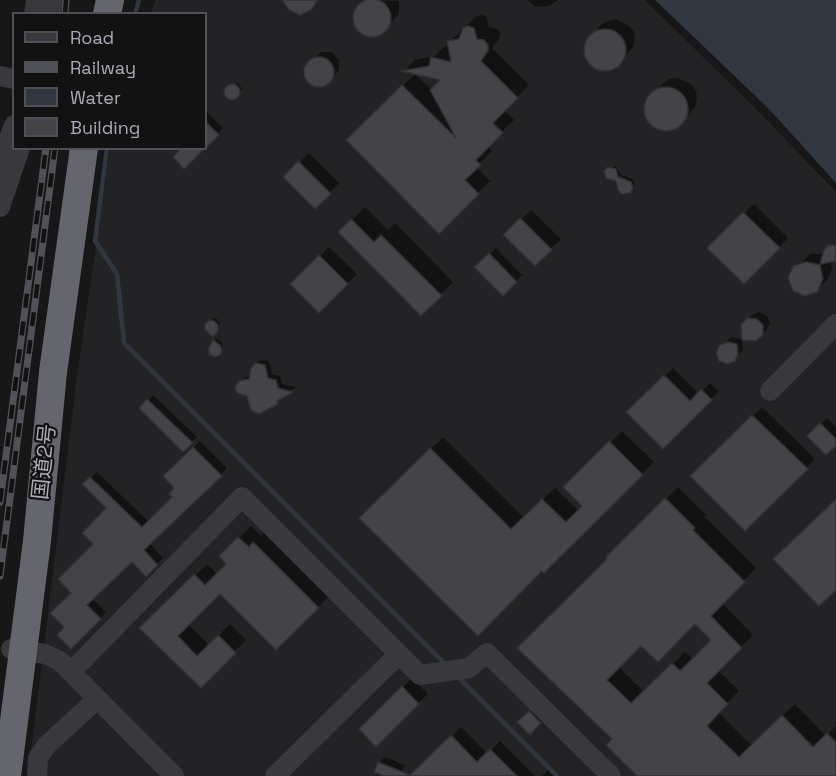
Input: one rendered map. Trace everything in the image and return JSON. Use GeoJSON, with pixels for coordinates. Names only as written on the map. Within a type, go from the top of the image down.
{"type":"FeatureCollection","features":[{"type":"Feature","properties":{"kind":"highway","name":"国道2号"},"geometry":{"type":"LineString","coordinates":[[7,776],[17,649],[73,150]]}},
{"type":"Feature","properties":{"kind":"highway","name":"国道2号"},"geometry":{"type":"LineString","coordinates":[[0,711],[17,649],[37,541],[53,372],[84,150]]}},
{"type":"Feature","properties":{"kind":"street"},"geometry":{"type":"LineString","coordinates":[[0,164],[12,130]]}},
{"type":"Feature","properties":{"kind":"street"},"geometry":{"type":"LineString","coordinates":[[0,207],[20,150]]}},
{"type":"Feature","properties":{"kind":"street"},"geometry":{"type":"LineString","coordinates":[[770,391],[836,324]]}},
{"type":"Feature","properties":{"kind":"street"},"geometry":{"type":"LineString","coordinates":[[71,672],[242,497],[420,675],[468,668],[487,653],[611,776]]}},
{"type":"Feature","properties":{"kind":"street"},"geometry":{"type":"LineString","coordinates":[[17,649],[53,657],[71,672],[174,776]]}},
{"type":"Feature","properties":{"kind":"street"},"geometry":{"type":"LineString","coordinates":[[275,776],[399,654]]}},
{"type":"Feature","properties":{"kind":"street"},"geometry":{"type":"LineString","coordinates":[[37,776],[38,758],[46,746],[97,699]]}},
{"type":"Feature","properties":{"kind":"street"},"geometry":{"type":"LineString","coordinates":[[7,776],[19,776]]}},
{"type":"Feature","properties":{"kind":"shaded area"},"geometry":{"type":"Polygon","coordinates":[[[156,0],[645,0],[762,115],[836,192],[836,776],[28,776],[76,384],[110,150],[207,150],[207,12],[150,12],[156,0]]]}},
{"type":"Feature","properties":{"kind":"water"},"geometry":{"type":"Polygon","coordinates":[[[655,0],[836,0],[836,183],[769,109],[655,0]]]}},
{"type":"Feature","properties":{"kind":"building"},"geometry":{"type":"Polygon","coordinates":[[[372,-1],[385,5],[391,18],[385,31],[372,37],[359,31],[353,18],[359,5],[372,-1]]]}},
{"type":"Feature","properties":{"kind":"building"},"geometry":{"type":"Polygon","coordinates":[[[282,0],[318,0],[311,10],[300,15],[289,10],[282,0]]]}},
{"type":"Feature","properties":{"kind":"building"},"geometry":{"type":"Polygon","coordinates":[[[468,26],[474,28],[477,39],[484,40],[488,45],[488,51],[481,61],[518,98],[493,123],[503,133],[476,160],[481,165],[465,180],[479,194],[439,234],[346,140],[402,85],[456,138],[430,90],[440,80],[401,71],[429,66],[431,57],[451,62],[447,41],[459,39],[463,28],[468,26]]]}},
{"type":"Feature","properties":{"kind":"building"},"geometry":{"type":"Polygon","coordinates":[[[605,29],[620,35],[626,50],[620,65],[605,71],[590,65],[584,50],[590,35],[605,29]]]}},
{"type":"Feature","properties":{"kind":"building"},"geometry":{"type":"Polygon","coordinates":[[[319,57],[330,61],[334,72],[330,83],[319,87],[308,83],[304,72],[308,61],[319,57]]]}},
{"type":"Feature","properties":{"kind":"building"},"geometry":{"type":"Polygon","coordinates":[[[232,84],[238,86],[240,92],[238,98],[232,100],[226,98],[224,92],[226,86],[232,84]]]}},
{"type":"Feature","properties":{"kind":"building"},"geometry":{"type":"Polygon","coordinates":[[[666,87],[681,94],[688,109],[681,124],[666,131],[651,124],[644,109],[651,94],[666,87]]]}},
{"type":"Feature","properties":{"kind":"building"},"geometry":{"type":"Polygon","coordinates":[[[207,123],[219,135],[207,147],[207,123]]]}},
{"type":"Feature","properties":{"kind":"building"},"geometry":{"type":"Polygon","coordinates":[[[179,150],[203,150],[184,169],[173,157],[179,150]]]}},
{"type":"Feature","properties":{"kind":"building"},"geometry":{"type":"Polygon","coordinates":[[[298,161],[331,194],[315,209],[283,177],[298,161]]]}},
{"type":"Feature","properties":{"kind":"building"},"geometry":{"type":"Polygon","coordinates":[[[608,167],[616,169],[618,177],[631,182],[633,187],[631,193],[622,194],[618,190],[616,181],[606,178],[604,171],[608,167]]]}},
{"type":"Feature","properties":{"kind":"building"},"geometry":{"type":"Polygon","coordinates":[[[743,212],[780,248],[744,284],[707,248],[743,212]]]}},
{"type":"Feature","properties":{"kind":"building"},"geometry":{"type":"Polygon","coordinates":[[[520,218],[552,250],[535,266],[503,235],[520,218]]]}},
{"type":"Feature","properties":{"kind":"building"},"geometry":{"type":"Polygon","coordinates":[[[351,219],[374,242],[381,235],[442,296],[421,316],[338,232],[351,219]]]}},
{"type":"Feature","properties":{"kind":"building"},"geometry":{"type":"Polygon","coordinates":[[[828,245],[836,245],[836,261],[820,264],[824,250],[828,245]]]}},
{"type":"Feature","properties":{"kind":"building"},"geometry":{"type":"Polygon","coordinates":[[[489,253],[517,282],[503,296],[474,267],[489,253]]]}},
{"type":"Feature","properties":{"kind":"building"},"geometry":{"type":"Polygon","coordinates":[[[319,255],[348,284],[319,313],[290,284],[319,255]]]}},
{"type":"Feature","properties":{"kind":"building"},"geometry":{"type":"Polygon","coordinates":[[[806,262],[820,265],[823,279],[817,292],[805,296],[793,291],[788,278],[793,266],[806,262]]]}},
{"type":"Feature","properties":{"kind":"building"},"geometry":{"type":"Polygon","coordinates":[[[747,318],[757,319],[763,325],[763,335],[756,341],[742,340],[741,325],[747,318]]]}},
{"type":"Feature","properties":{"kind":"building"},"geometry":{"type":"Polygon","coordinates":[[[209,320],[218,325],[218,330],[213,337],[205,330],[205,324],[209,320]]]}},
{"type":"Feature","properties":{"kind":"building"},"geometry":{"type":"Polygon","coordinates":[[[213,340],[220,345],[222,350],[220,355],[215,357],[210,355],[208,350],[213,340]]]}},
{"type":"Feature","properties":{"kind":"building"},"geometry":{"type":"Polygon","coordinates":[[[728,342],[737,344],[738,354],[735,361],[727,364],[719,361],[716,353],[720,345],[728,342]]]}},
{"type":"Feature","properties":{"kind":"building"},"geometry":{"type":"Polygon","coordinates":[[[256,363],[265,365],[268,378],[276,380],[278,388],[293,392],[277,401],[278,404],[259,414],[251,410],[247,396],[237,393],[235,387],[239,381],[249,379],[251,368],[256,363]]]}},
{"type":"Feature","properties":{"kind":"building"},"geometry":{"type":"Polygon","coordinates":[[[664,375],[690,401],[701,389],[712,400],[663,449],[626,412],[664,375]]]}},
{"type":"Feature","properties":{"kind":"building"},"geometry":{"type":"Polygon","coordinates":[[[147,399],[193,443],[183,452],[139,408],[147,399]]]}},
{"type":"Feature","properties":{"kind":"building"},"geometry":{"type":"Polygon","coordinates":[[[752,415],[808,469],[745,531],[690,476],[752,415]]]}},
{"type":"Feature","properties":{"kind":"building"},"geometry":{"type":"Polygon","coordinates":[[[820,423],[836,439],[836,446],[826,455],[807,436],[820,423]]]}},
{"type":"Feature","properties":{"kind":"building"},"geometry":{"type":"Polygon","coordinates":[[[609,441],[643,475],[544,573],[542,571],[478,636],[359,518],[430,448],[511,529],[542,499],[566,522],[582,506],[563,487],[609,441]]]}},
{"type":"Feature","properties":{"kind":"building"},"geometry":{"type":"Polygon","coordinates":[[[193,447],[222,476],[144,550],[158,565],[146,577],[132,562],[87,605],[101,619],[71,649],[57,635],[64,627],[50,613],[71,593],[58,579],[93,544],[82,533],[106,508],[82,484],[90,477],[142,527],[172,497],[169,494],[174,488],[163,476],[193,447]]]}},
{"type":"Feature","properties":{"kind":"building"},"geometry":{"type":"Polygon","coordinates":[[[665,498],[745,582],[711,616],[742,648],[707,683],[728,704],[707,726],[739,757],[782,715],[813,747],[827,733],[836,742],[836,776],[637,776],[606,745],[612,739],[517,648],[607,559],[606,557],[665,498]],[[695,624],[658,662],[641,646],[607,680],[631,703],[672,663],[680,671],[711,640],[695,624]]]}},
{"type":"Feature","properties":{"kind":"building"},"geometry":{"type":"Polygon","coordinates":[[[836,499],[836,590],[819,606],[773,559],[836,499]]]}},
{"type":"Feature","properties":{"kind":"building"},"geometry":{"type":"Polygon","coordinates":[[[238,537],[249,547],[253,542],[319,608],[276,650],[220,594],[178,636],[197,656],[218,635],[236,653],[201,688],[139,628],[194,574],[205,585],[226,564],[219,556],[238,537]]]}},
{"type":"Feature","properties":{"kind":"building"},"geometry":{"type":"Polygon","coordinates":[[[402,686],[419,704],[376,747],[359,729],[402,686]]]}},
{"type":"Feature","properties":{"kind":"building"},"geometry":{"type":"Polygon","coordinates":[[[529,711],[541,723],[530,735],[517,722],[529,711]]]}},
{"type":"Feature","properties":{"kind":"building"},"geometry":{"type":"Polygon","coordinates":[[[451,735],[477,762],[490,749],[517,776],[383,776],[374,772],[378,762],[410,775],[451,735]]]}},
{"type":"Feature","properties":{"kind":"waterway"},"geometry":{"type":"LineString","coordinates":[[136,12],[139,0]]}},
{"type":"Feature","properties":{"kind":"waterway"},"geometry":{"type":"LineString","coordinates":[[107,150],[95,241],[117,274],[124,343],[446,665]]}},
{"type":"Feature","properties":{"kind":"waterway"},"geometry":{"type":"LineString","coordinates":[[456,675],[557,776]]}},
{"type":"Feature","properties":{"kind":"railway"},"geometry":{"type":"LineString","coordinates":[[65,12],[66,0]]}},
{"type":"Feature","properties":{"kind":"railway"},"geometry":{"type":"LineString","coordinates":[[0,502],[46,150]]}},
{"type":"Feature","properties":{"kind":"railway"},"geometry":{"type":"LineString","coordinates":[[0,576],[55,150]]}}]}
